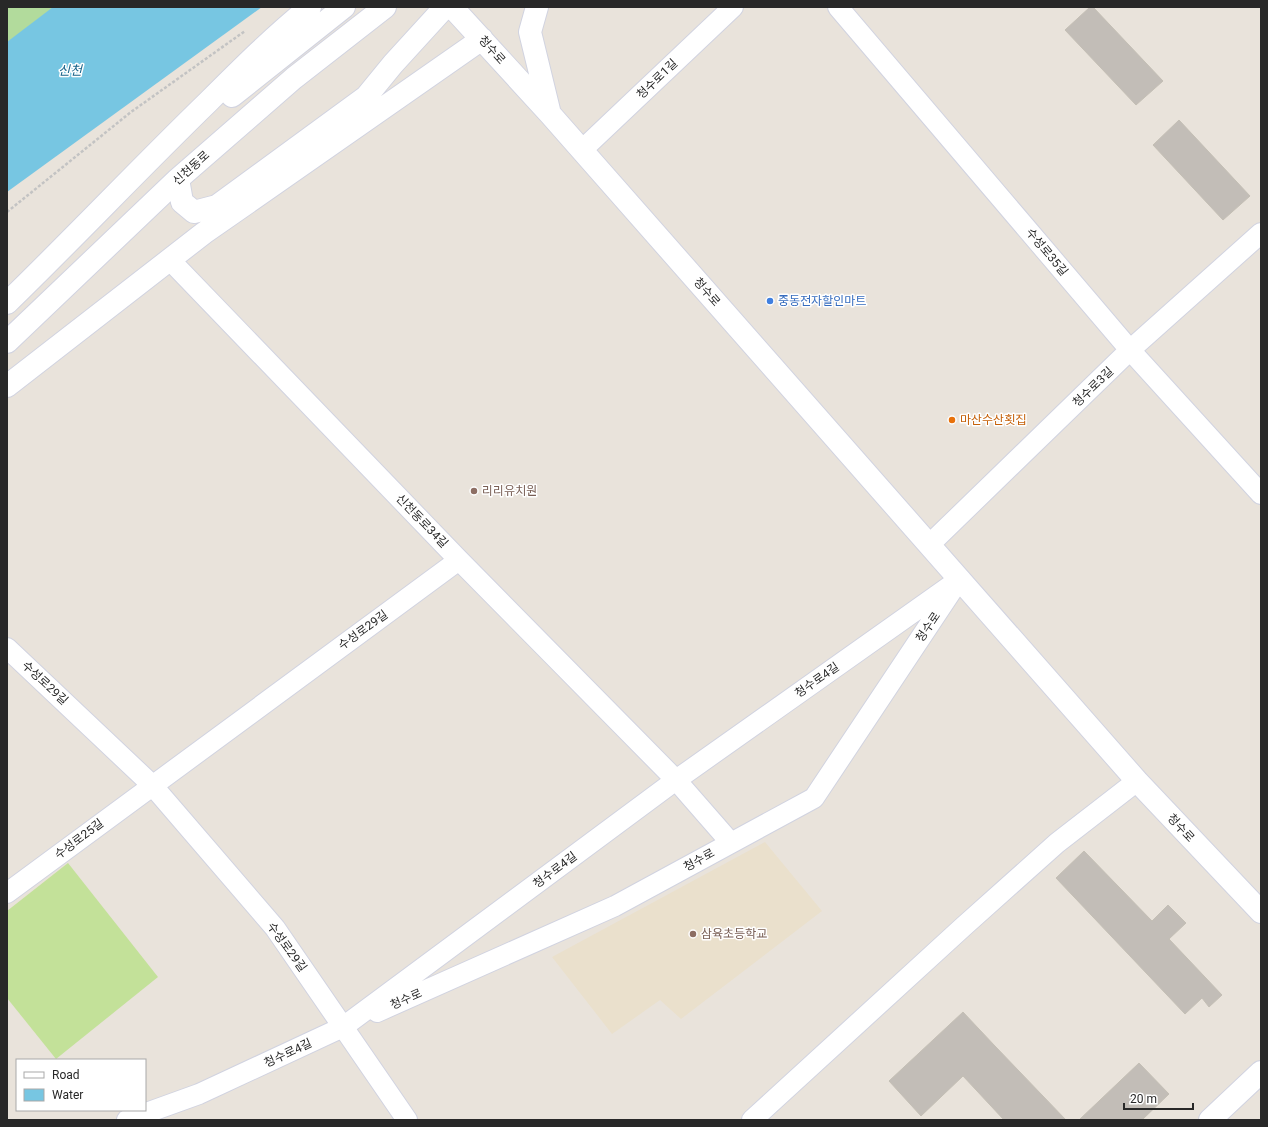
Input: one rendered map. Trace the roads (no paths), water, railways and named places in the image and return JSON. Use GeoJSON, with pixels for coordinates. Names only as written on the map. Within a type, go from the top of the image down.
{"type":"FeatureCollection","features":[{"type":"Feature","properties":{"kind":"main road"},"geometry":{"type":"LineString","coordinates":[[7,303],[56,255],[134,174],[282,30],[310,7]]}},
{"type":"Feature","properties":{"kind":"main road"},"geometry":{"type":"LineString","coordinates":[[134,174],[344,7]]}},
{"type":"Feature","properties":{"kind":"main road","name":"신천동로"},"geometry":{"type":"LineString","coordinates":[[7,342],[178,179],[294,78],[385,7]]}},
{"type":"Feature","properties":{"kind":"main road"},"geometry":{"type":"LineString","coordinates":[[178,179],[182,202],[194,212],[217,206],[366,98],[445,7]]}},
{"type":"Feature","properties":{"kind":"main road","name":"청수로"},"geometry":{"type":"LineString","coordinates":[[452,7],[582,150],[1137,781],[1261,912]]}},
{"type":"Feature","properties":{"kind":"main road"},"geometry":{"type":"LineString","coordinates":[[537,7],[530,32],[550,114]]}},
{"type":"Feature","properties":{"kind":"main road"},"geometry":{"type":"LineString","coordinates":[[7,386],[204,233],[482,39]]}},
{"type":"Feature","properties":{"kind":"main road"},"geometry":{"type":"LineString","coordinates":[[1210,1120],[1261,1072]]}},
{"type":"Feature","properties":{"kind":"street","name":"청수로1길"},"geometry":{"type":"LineString","coordinates":[[582,150],[733,7]]}},
{"type":"Feature","properties":{"kind":"street","name":"수성로35길"},"geometry":{"type":"LineString","coordinates":[[838,7],[1130,350],[1261,494]]}},
{"type":"Feature","properties":{"kind":"street","name":"청수로3길"},"geometry":{"type":"LineString","coordinates":[[929,545],[1130,350],[1261,233]]}},
{"type":"Feature","properties":{"kind":"street","name":"신천동로34길"},"geometry":{"type":"LineString","coordinates":[[170,260],[459,560],[676,780],[731,843]]}},
{"type":"Feature","properties":{"kind":"street","name":"수성로29길"},"geometry":{"type":"LineString","coordinates":[[152,785],[459,560]]}},
{"type":"Feature","properties":{"kind":"street","name":"청수로4길"},"geometry":{"type":"LineString","coordinates":[[127,1120],[199,1094],[343,1027],[676,780],[960,579]]}},
{"type":"Feature","properties":{"kind":"street","name":"청수로"},"geometry":{"type":"LineString","coordinates":[[343,1027],[615,906],[814,798],[960,579]]}},
{"type":"Feature","properties":{"kind":"street","name":"수성로29길"},"geometry":{"type":"LineString","coordinates":[[7,648],[152,785],[275,928],[407,1120]]}},
{"type":"Feature","properties":{"kind":"street"},"geometry":{"type":"LineString","coordinates":[[755,1117],[1057,843],[1137,781]]}},
{"type":"Feature","properties":{"kind":"street","name":"수성로25길"},"geometry":{"type":"LineString","coordinates":[[7,893],[152,785]]}},
{"type":"Feature","properties":{"kind":"water","name":"신천"},"geometry":{"type":"Polygon","coordinates":[[[53,7],[262,7],[7,192],[7,42],[53,7]]]}},
{"type":"Feature","properties":{"kind":"place","name":"중동전자할인마트"},"geometry":{"type":"Point","coordinates":[770,301]}},
{"type":"Feature","properties":{"kind":"place","name":"마산수산횟집"},"geometry":{"type":"Point","coordinates":[952,420]}},
{"type":"Feature","properties":{"kind":"place","name":"리리유치원"},"geometry":{"type":"Point","coordinates":[474,491]}},
{"type":"Feature","properties":{"kind":"place","name":"삼육초등학교"},"geometry":{"type":"Point","coordinates":[693,934]}}]}
